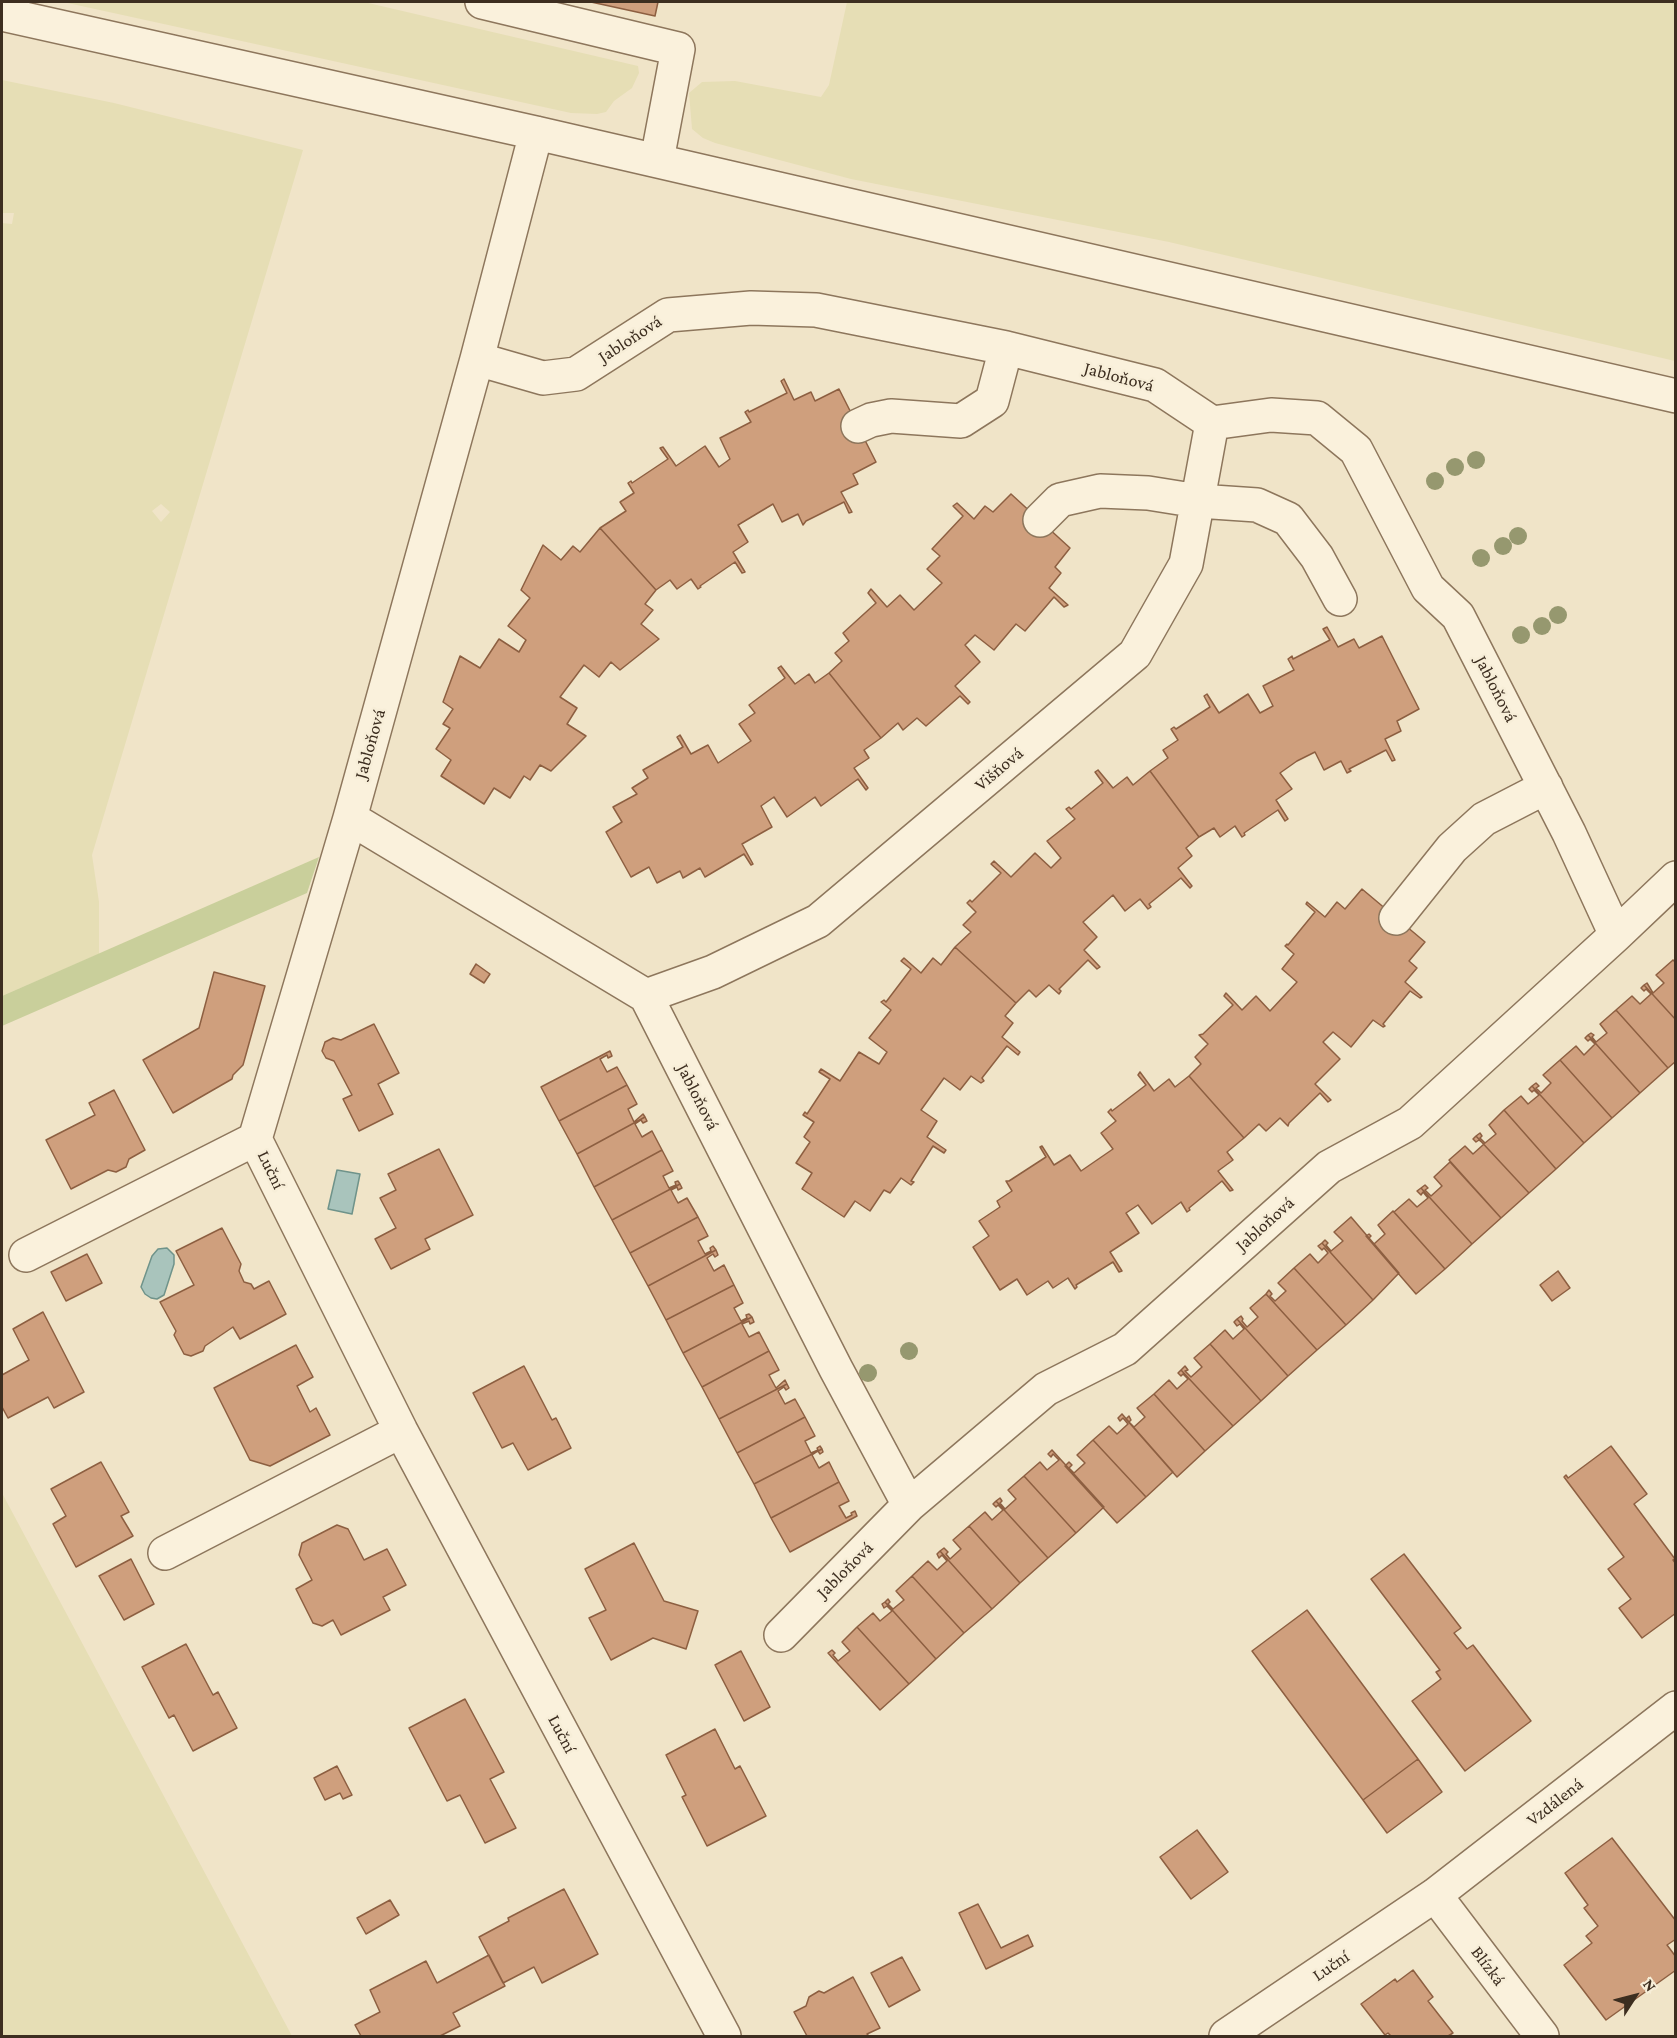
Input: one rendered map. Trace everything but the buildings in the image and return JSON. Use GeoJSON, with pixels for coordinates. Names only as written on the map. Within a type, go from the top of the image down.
{"type":"FeatureCollection","features":[{"type":"Feature","properties":{"kind":"street"},"geometry":{"type":"LineString","coordinates":[[482,2],[678,49],[657,160]]}},
{"type":"Feature","properties":{"kind":"street"},"geometry":{"type":"LineString","coordinates":[[2,14],[657,160],[1676,396]]}},
{"type":"Feature","properties":{"kind":"street","name":"Jabloňová"},"geometry":{"type":"LineString","coordinates":[[255,1139],[350,818],[477,359],[536,133]]}},
{"type":"Feature","properties":{"kind":"street","name":"Jabloňová"},"geometry":{"type":"LineString","coordinates":[[477,359],[543,378],[576,374],[668,315],[751,308],[816,310],[1006,348],[1155,385],[1212,423],[1271,414],[1317,418],[1356,450],[1428,588],[1458,616],[1464,626],[1546,787],[1616,935]]}},
{"type":"Feature","properties":{"kind":"street"},"geometry":{"type":"LineString","coordinates":[[858,426],[870,420],[891,416],[961,421],[992,401],[1006,348]]}},
{"type":"Feature","properties":{"kind":"street","name":"Višňová"},"geometry":{"type":"LineString","coordinates":[[646,996],[713,972],[818,921],[1135,654],[1186,564],[1212,423]]}},
{"type":"Feature","properties":{"kind":"street"},"geometry":{"type":"LineString","coordinates":[[1040,520],[1060,500],[1100,491],[1148,493],[1198,501],[1257,505],[1288,519],[1317,557],[1340,599]]}},
{"type":"Feature","properties":{"kind":"street"},"geometry":{"type":"LineString","coordinates":[[1396,918],[1452,848],[1484,819],[1546,787]]}},
{"type":"Feature","properties":{"kind":"street"},"geometry":{"type":"LineString","coordinates":[[350,818],[646,996]]}},
{"type":"Feature","properties":{"kind":"street","name":"Jabloňová"},"geometry":{"type":"LineString","coordinates":[[781,1635],[909,1505],[1046,1389],[1125,1350],[1329,1167],[1410,1123],[1676,878]]}},
{"type":"Feature","properties":{"kind":"street","name":"Jabloňová"},"geometry":{"type":"LineString","coordinates":[[646,996],[836,1369],[909,1505]]}},
{"type":"Feature","properties":{"kind":"street","name":"Luční"},"geometry":{"type":"LineString","coordinates":[[26,1256],[255,1139],[401,1431],[724,2037]]}},
{"type":"Feature","properties":{"kind":"street"},"geometry":{"type":"LineString","coordinates":[[165,1552],[401,1431]]}},
{"type":"Feature","properties":{"kind":"street","name":"Vzdálená"},"geometry":{"type":"LineString","coordinates":[[1435,1895],[1676,1708]]}},
{"type":"Feature","properties":{"kind":"street","name":"Luční"},"geometry":{"type":"LineString","coordinates":[[1226,2037],[1435,1895]]}},
{"type":"Feature","properties":{"kind":"street","name":"Blízká"},"geometry":{"type":"LineString","coordinates":[[1435,1895],[1542,2037]]}},
{"type":"Feature","properties":{"kind":"shaded area"},"geometry":{"type":"Polygon","coordinates":[[[63,2],[364,2],[638,66],[639,73],[632,88],[614,101],[606,112],[571,113],[63,2]]]}},
{"type":"Feature","properties":{"kind":"shaded area"},"geometry":{"type":"Polygon","coordinates":[[[847,2],[1675,2],[1675,361],[1169,242],[851,179],[715,143],[703,138],[692,129],[689,93],[702,82],[735,81],[821,97],[829,85],[847,2]]]}},
{"type":"Feature","properties":{"kind":"shaded area"},"geometry":{"type":"Polygon","coordinates":[[[2,80],[114,103],[303,150],[92,855],[99,902],[99,954],[2,996],[2,223],[12,224],[14,213],[2,213],[2,80]],[[161,504],[152,511],[161,522],[170,512],[161,504]]]}},
{"type":"Feature","properties":{"kind":"shaded area"},"geometry":{"type":"Polygon","coordinates":[[[2,1493],[292,2036],[2,2036],[2,1493]]]}},
{"type":"Feature","properties":{"kind":"green space"},"geometry":{"type":"Polygon","coordinates":[[[319,857],[307,893],[2,1026],[2,996],[319,857]]]}},
{"type":"Feature","properties":{"kind":"water"},"geometry":{"type":"Polygon","coordinates":[[[337,1170],[360,1174],[352,1214],[328,1209],[337,1170]]]}},
{"type":"Feature","properties":{"kind":"water"},"geometry":{"type":"Polygon","coordinates":[[[167,1248],[174,1255],[174,1264],[164,1295],[157,1299],[151,1298],[141,1287],[152,1256],[158,1249],[167,1248]]]}}]}
